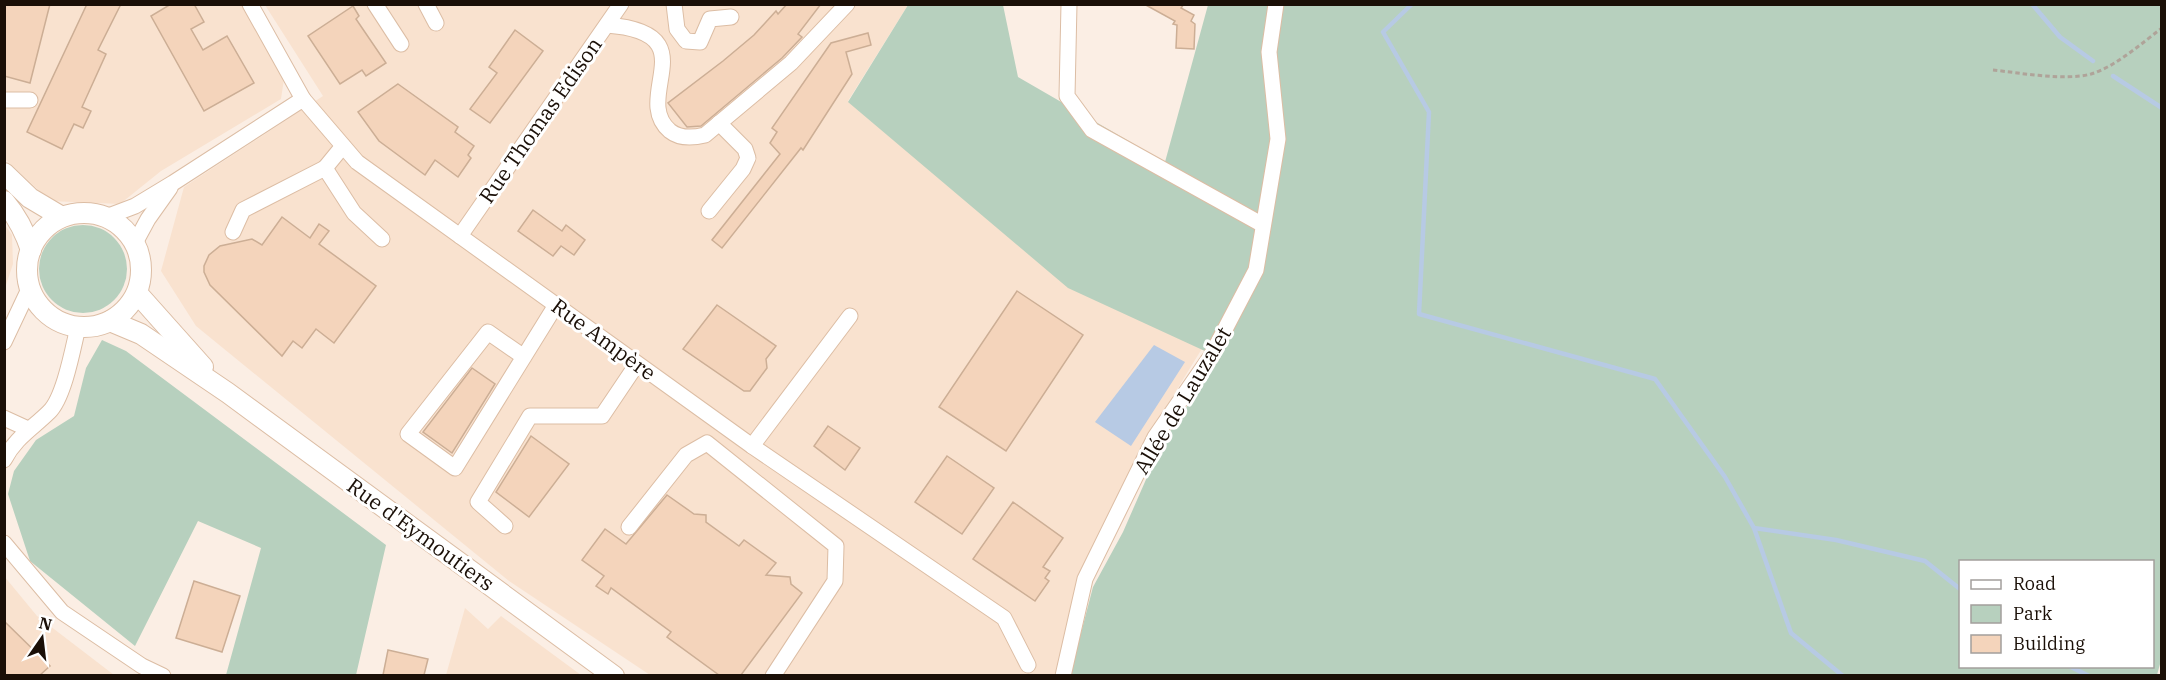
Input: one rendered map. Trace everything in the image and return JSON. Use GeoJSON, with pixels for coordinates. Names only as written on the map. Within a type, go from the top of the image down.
{"type":"FeatureCollection","features":[{"type":"Feature","properties":{"kind":"main road"},"geometry":{"type":"LineString","coordinates":[[4,173],[30,198],[62,217]]}},
{"type":"Feature","properties":{"kind":"main road"},"geometry":{"type":"LineString","coordinates":[[4,201],[27,236],[31,250]]}},
{"type":"Feature","properties":{"kind":"main road"},"geometry":{"type":"LineString","coordinates":[[77,213],[92,213],[106,217],[118,223],[135,243],[141,259],[141,277],[137,293],[121,314],[110,321],[94,326],[78,327],[62,323],[48,314],[37,302],[30,287],[27,269],[31,250],[43,230],[62,217],[77,213]]}},
{"type":"Feature","properties":{"kind":"main road"},"geometry":{"type":"LineString","coordinates":[[137,293],[228,393]]}},
{"type":"Feature","properties":{"kind":"main road"},"geometry":{"type":"LineString","coordinates":[[110,321],[141,334],[228,393]]}},
{"type":"Feature","properties":{"kind":"main road","name":"Rue d'Eymoutiers"},"geometry":{"type":"LineString","coordinates":[[228,393],[614,675]]}},
{"type":"Feature","properties":{"kind":"street","name":"Rue Ampère"},"geometry":{"type":"LineString","coordinates":[[250,4],[303,99],[357,162],[752,446],[1004,618],[1029,665]]}},
{"type":"Feature","properties":{"kind":"street"},"geometry":{"type":"LineString","coordinates":[[375,4],[401,44]]}},
{"type":"Feature","properties":{"kind":"street"},"geometry":{"type":"LineString","coordinates":[[426,4],[436,23]]}},
{"type":"Feature","properties":{"kind":"street","name":"Rue Thomas Edison"},"geometry":{"type":"LineString","coordinates":[[460,236],[621,4]]}},
{"type":"Feature","properties":{"kind":"street"},"geometry":{"type":"LineString","coordinates":[[607,25],[636,28],[655,40],[663,58],[657,106],[658,117],[663,125],[673,133],[692,138],[705,135],[791,63],[846,4]]}},
{"type":"Feature","properties":{"kind":"street"},"geometry":{"type":"LineString","coordinates":[[1069,4],[1067,96],[1092,130],[1263,225]]}},
{"type":"Feature","properties":{"kind":"street","name":"Allée de Lauzalet"},"geometry":{"type":"LineString","coordinates":[[1063,675],[1085,579],[1155,437],[1211,356],[1256,270],[1278,139],[1269,52],[1276,4]]}},
{"type":"Feature","properties":{"kind":"street"},"geometry":{"type":"LineString","coordinates":[[675,5],[677,29],[686,41],[700,42],[710,19],[731,17]]}},
{"type":"Feature","properties":{"kind":"street"},"geometry":{"type":"LineString","coordinates":[[4,100],[30,99]]}},
{"type":"Feature","properties":{"kind":"street"},"geometry":{"type":"LineString","coordinates":[[106,217],[135,206],[303,99]]}},
{"type":"Feature","properties":{"kind":"street"},"geometry":{"type":"LineString","coordinates":[[709,211],[743,169],[748,158],[745,149],[719,123]]}},
{"type":"Feature","properties":{"kind":"street"},"geometry":{"type":"LineString","coordinates":[[233,232],[243,210],[325,168],[343,146]]}},
{"type":"Feature","properties":{"kind":"street"},"geometry":{"type":"LineString","coordinates":[[325,168],[354,213],[382,239]]}},
{"type":"Feature","properties":{"kind":"street"},"geometry":{"type":"LineString","coordinates":[[135,243],[148,219],[173,183]]}},
{"type":"Feature","properties":{"kind":"street"},"geometry":{"type":"LineString","coordinates":[[4,342],[30,287]]}},
{"type":"Feature","properties":{"kind":"street"},"geometry":{"type":"LineString","coordinates":[[524,357],[488,332],[408,434],[455,468],[524,357],[556,305]]}},
{"type":"Feature","properties":{"kind":"street"},"geometry":{"type":"LineString","coordinates":[[752,446],[850,316]]}},
{"type":"Feature","properties":{"kind":"street"},"geometry":{"type":"LineString","coordinates":[[4,460],[9,450],[28,429],[51,411],[59,396],[78,327]]}},
{"type":"Feature","properties":{"kind":"street"},"geometry":{"type":"LineString","coordinates":[[505,526],[477,502],[530,416],[602,416],[638,364]]}},
{"type":"Feature","properties":{"kind":"street"},"geometry":{"type":"LineString","coordinates":[[703,411],[707,443],[836,546],[835,581],[773,675]]}},
{"type":"Feature","properties":{"kind":"street"},"geometry":{"type":"LineString","coordinates":[[4,418],[28,429]]}},
{"type":"Feature","properties":{"kind":"street"},"geometry":{"type":"LineString","coordinates":[[629,527],[686,455],[707,443]]}},
{"type":"Feature","properties":{"kind":"street"},"geometry":{"type":"LineString","coordinates":[[4,543],[62,612],[142,666],[163,675]]}},
{"type":"Feature","properties":{"kind":"path"},"geometry":{"type":"LineString","coordinates":[[1994,70],[2059,76],[2092,74],[2126,56],[2162,28]]}},
{"type":"Feature","properties":{"kind":"shaded area"},"geometry":{"type":"Polygon","coordinates":[[[4,5],[243,5],[284,79],[281,99],[161,171],[120,204],[50,201],[5,159],[4,5]]]}},
{"type":"Feature","properties":{"kind":"shaded area"},"geometry":{"type":"Polygon","coordinates":[[[265,5],[908,5],[848,101],[1206,342],[1146,440],[1054,675],[650,675],[509,581],[196,326],[161,271],[184,187],[323,96],[265,5]]]}},
{"type":"Feature","properties":{"kind":"shaded area"},"geometry":{"type":"Polygon","coordinates":[[[5,225],[12,235],[13,264],[5,288],[5,225]]]}},
{"type":"Feature","properties":{"kind":"shaded area"},"geometry":{"type":"Polygon","coordinates":[[[4,576],[37,616],[114,675],[5,675],[4,576]]]}},
{"type":"Feature","properties":{"kind":"shaded area"},"geometry":{"type":"Polygon","coordinates":[[[465,608],[488,629],[501,616],[581,675],[446,675],[465,608]]]}},
{"type":"Feature","properties":{"kind":"green space"},"geometry":{"type":"Polygon","coordinates":[[[908,5],[1003,5],[1018,77],[1165,162],[1208,5],[2161,5],[2162,657],[2157,675],[1070,675],[1093,587],[1123,532],[1162,443],[1220,358],[1068,288],[848,102],[908,5]]]}},
{"type":"Feature","properties":{"kind":"green space"},"geometry":{"type":"Polygon","coordinates":[[[83,225],[100,229],[114,238],[123,252],[127,269],[123,286],[114,300],[100,309],[83,313],[66,309],[52,300],[43,286],[39,269],[43,252],[52,238],[66,229],[83,225]]]}},
{"type":"Feature","properties":{"kind":"green space"},"geometry":{"type":"Polygon","coordinates":[[[102,340],[126,351],[386,545],[356,675],[226,675],[261,548],[198,521],[135,646],[30,561],[8,494],[14,471],[36,440],[74,416],[86,368],[102,340]]]}},
{"type":"Feature","properties":{"kind":"water"},"geometry":{"type":"Polygon","coordinates":[[[1154,345],[1185,362],[1131,446],[1095,422],[1154,345]]]}},
{"type":"Feature","properties":{"kind":"building"},"geometry":{"type":"Polygon","coordinates":[[[4,4],[50,4],[30,83],[4,76],[4,4]]]}},
{"type":"Feature","properties":{"kind":"building"},"geometry":{"type":"Polygon","coordinates":[[[87,4],[121,4],[98,50],[106,54],[82,107],[91,111],[83,128],[74,124],[62,149],[27,132],[87,4]]]}},
{"type":"Feature","properties":{"kind":"building"},"geometry":{"type":"Polygon","coordinates":[[[171,4],[194,4],[204,22],[191,29],[203,50],[227,36],[254,83],[204,111],[151,16],[171,4]]]}},
{"type":"Feature","properties":{"kind":"building"},"geometry":{"type":"Polygon","coordinates":[[[787,4],[821,4],[798,34],[802,37],[782,58],[701,126],[687,127],[668,103],[723,61],[754,35],[776,11],[778,14],[787,4]]]}},
{"type":"Feature","properties":{"kind":"building"},"geometry":{"type":"Polygon","coordinates":[[[1144,4],[1184,4],[1181,8],[1194,15],[1191,21],[1195,24],[1194,49],[1176,48],[1177,25],[1173,24],[1175,21],[1144,4]]]}},
{"type":"Feature","properties":{"kind":"building"},"geometry":{"type":"Polygon","coordinates":[[[353,6],[359,16],[356,19],[386,63],[366,76],[362,70],[340,84],[308,36],[353,6]]]}},
{"type":"Feature","properties":{"kind":"building"},"geometry":{"type":"Polygon","coordinates":[[[515,30],[543,51],[490,123],[470,109],[497,73],[489,67],[515,30]]]}},
{"type":"Feature","properties":{"kind":"building"},"geometry":{"type":"Polygon","coordinates":[[[868,33],[871,45],[846,52],[852,74],[803,150],[801,148],[722,248],[712,240],[780,154],[770,143],[777,132],[772,128],[831,43],[868,33]]]}},
{"type":"Feature","properties":{"kind":"building"},"geometry":{"type":"Polygon","coordinates":[[[398,84],[458,127],[455,132],[474,146],[468,155],[471,158],[458,177],[435,160],[425,175],[379,141],[358,112],[398,84]]]}},
{"type":"Feature","properties":{"kind":"building"},"geometry":{"type":"Polygon","coordinates":[[[533,210],[562,231],[566,225],[585,240],[574,255],[561,246],[553,256],[518,231],[533,210]]]}},
{"type":"Feature","properties":{"kind":"building"},"geometry":{"type":"Polygon","coordinates":[[[282,217],[310,238],[319,224],[329,231],[319,244],[376,286],[334,343],[316,329],[302,348],[293,341],[282,356],[210,285],[204,272],[204,266],[209,255],[220,246],[252,239],[262,245],[282,217]]]}},
{"type":"Feature","properties":{"kind":"building"},"geometry":{"type":"Polygon","coordinates":[[[1017,291],[1083,335],[1006,451],[939,407],[1017,291]]]}},
{"type":"Feature","properties":{"kind":"building"},"geometry":{"type":"Polygon","coordinates":[[[717,305],[776,346],[766,359],[767,368],[750,391],[744,391],[683,349],[717,305]]]}},
{"type":"Feature","properties":{"kind":"building"},"geometry":{"type":"Polygon","coordinates":[[[472,368],[495,384],[452,453],[423,432],[472,368]]]}},
{"type":"Feature","properties":{"kind":"building"},"geometry":{"type":"Polygon","coordinates":[[[828,426],[860,448],[845,470],[814,446],[828,426]]]}},
{"type":"Feature","properties":{"kind":"building"},"geometry":{"type":"Polygon","coordinates":[[[531,436],[569,464],[529,517],[496,492],[531,436]]]}},
{"type":"Feature","properties":{"kind":"building"},"geometry":{"type":"Polygon","coordinates":[[[947,456],[994,488],[962,534],[915,502],[947,456]]]}},
{"type":"Feature","properties":{"kind":"building"},"geometry":{"type":"Polygon","coordinates":[[[667,495],[694,514],[706,515],[706,522],[739,546],[744,540],[776,563],[766,575],[790,577],[791,584],[802,593],[741,675],[719,675],[667,637],[671,632],[611,588],[608,594],[596,586],[604,576],[582,560],[605,529],[626,544],[667,495]]]}},
{"type":"Feature","properties":{"kind":"building"},"geometry":{"type":"Polygon","coordinates":[[[1013,502],[1063,538],[1043,567],[1050,571],[1045,578],[1049,581],[1035,601],[973,559],[1013,502]]]}},
{"type":"Feature","properties":{"kind":"building"},"geometry":{"type":"Polygon","coordinates":[[[194,581],[240,596],[222,652],[176,638],[194,581]]]}},
{"type":"Feature","properties":{"kind":"building"},"geometry":{"type":"Polygon","coordinates":[[[4,621],[50,666],[40,675],[4,675],[4,621]]]}},
{"type":"Feature","properties":{"kind":"building"},"geometry":{"type":"Polygon","coordinates":[[[388,650],[428,659],[424,675],[383,675],[388,650]]]}},
{"type":"Feature","properties":{"kind":"waterway"},"geometry":{"type":"LineString","coordinates":[[1412,4],[1383,32],[1429,112],[1419,314],[1655,379],[1725,477],[1754,528],[1836,540],[1925,561],[1959,588]]}},
{"type":"Feature","properties":{"kind":"waterway"},"geometry":{"type":"LineString","coordinates":[[2032,4],[2060,37],[2093,61]]}},
{"type":"Feature","properties":{"kind":"waterway"},"geometry":{"type":"LineString","coordinates":[[2113,76],[2162,108]]}},
{"type":"Feature","properties":{"kind":"waterway"},"geometry":{"type":"LineString","coordinates":[[1754,528],[1791,633],[1843,676]]}},
{"type":"Feature","properties":{"kind":"waterway"},"geometry":{"type":"LineString","coordinates":[[2073,668],[2089,676]]}}]}
